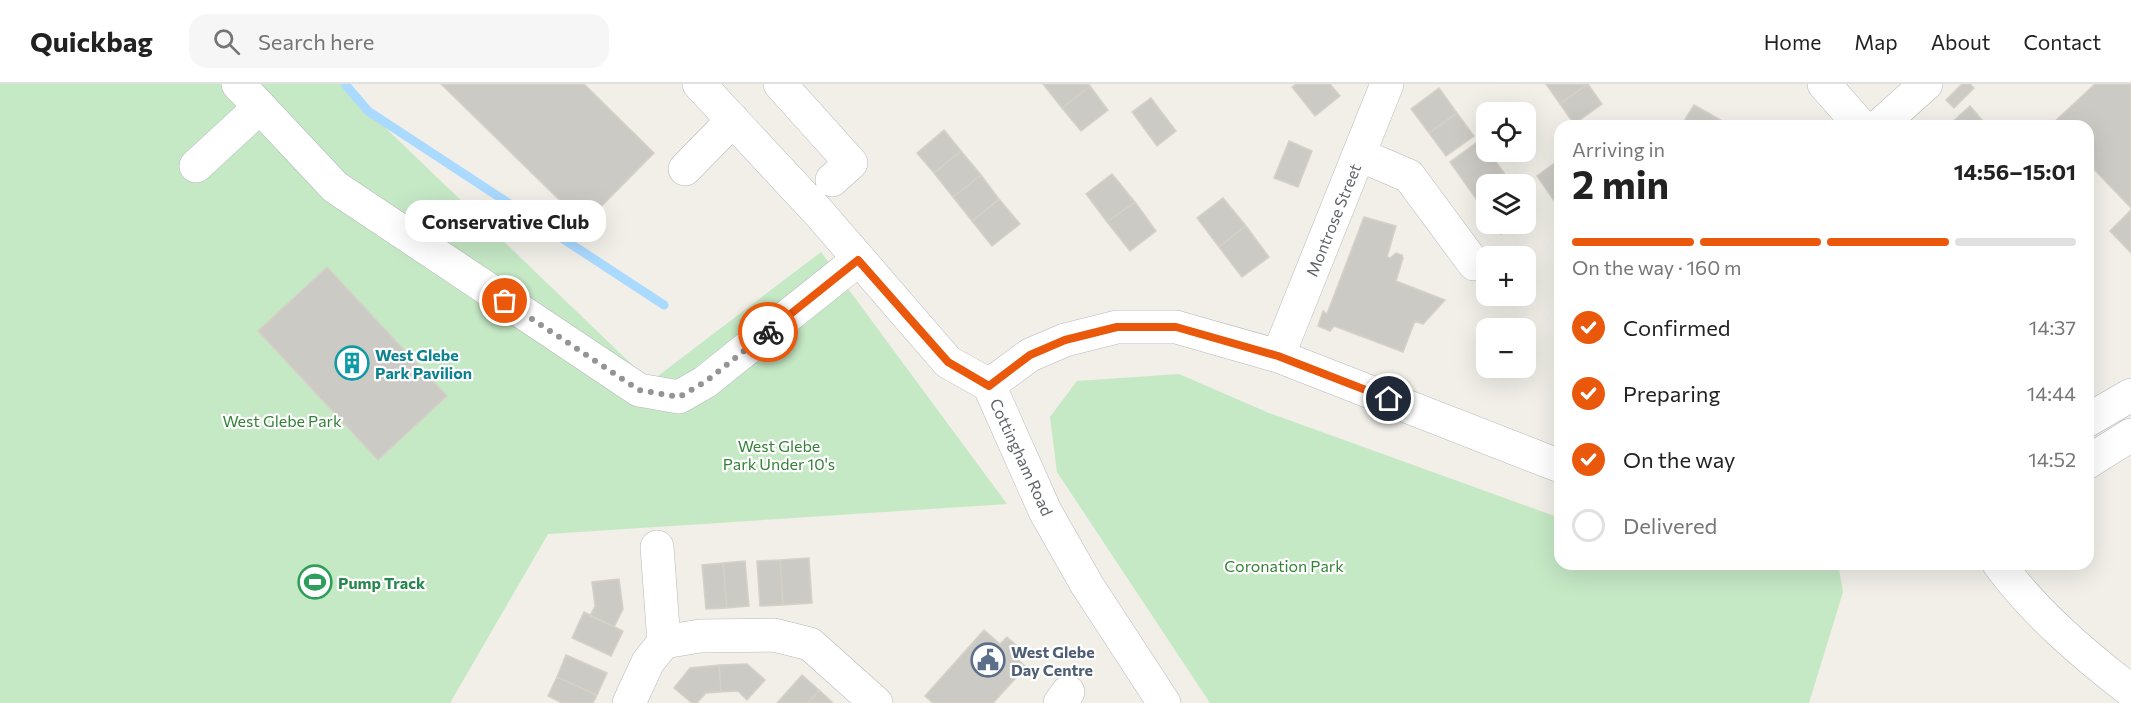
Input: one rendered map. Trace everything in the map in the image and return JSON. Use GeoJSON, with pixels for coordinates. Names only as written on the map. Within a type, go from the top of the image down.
{"type":"FeatureCollection","features":[{"type":"Feature","properties":{"kind":"street","name":"Cottingham Road"},"geometry":{"type":"LineString","coordinates":[[699,84],[820,214],[948,362],[989,386],[1045,512],[1087,585],[1164,703]]}},
{"type":"Feature","properties":{"kind":"street"},"geometry":{"type":"LineString","coordinates":[[780,84],[851,163],[832,180]]}},
{"type":"Feature","properties":{"kind":"street","name":"Montrose Street"},"geometry":{"type":"LineString","coordinates":[[1278,356],[1387,84]]}},
{"type":"Feature","properties":{"kind":"street"},"geometry":{"type":"LineString","coordinates":[[1824,84],[1856,120]]}},
{"type":"Feature","properties":{"kind":"street"},"geometry":{"type":"LineString","coordinates":[[1886,120],[1926,84]]}},
{"type":"Feature","properties":{"kind":"street"},"geometry":{"type":"LineString","coordinates":[[196,166],[249,95],[335,187],[639,390],[679,397],[705,382],[858,260]]}},
{"type":"Feature","properties":{"kind":"street"},"geometry":{"type":"LineString","coordinates":[[685,169],[733,120]]}},
{"type":"Feature","properties":{"kind":"street"},"geometry":{"type":"LineString","coordinates":[[1360,155],[1409,176],[1474,264]]}},
{"type":"Feature","properties":{"kind":"street"},"geometry":{"type":"LineString","coordinates":[[989,386],[1030,355],[1065,340],[1117,327],[1176,327],[1278,356],[1554,464]]}},
{"type":"Feature","properties":{"kind":"street"},"geometry":{"type":"LineString","coordinates":[[2094,416],[2131,395]]}},
{"type":"Feature","properties":{"kind":"street"},"geometry":{"type":"LineString","coordinates":[[2094,458],[2131,435]]}},
{"type":"Feature","properties":{"kind":"street"},"geometry":{"type":"LineString","coordinates":[[657,547],[664,642]]}},
{"type":"Feature","properties":{"kind":"street"},"geometry":{"type":"LineString","coordinates":[[2003,570],[2080,651],[2131,691]]}},
{"type":"Feature","properties":{"kind":"street"},"geometry":{"type":"LineString","coordinates":[[629,703],[648,662],[664,642],[700,636],[774,635],[810,644],[876,703]]}},
{"type":"Feature","properties":{"kind":"green space","name":"West Glebe Park"},"geometry":{"type":"Polygon","coordinates":[[[0,84],[345,84],[368,111],[650,382],[821,252],[1007,504],[548,534],[450,703],[0,703],[0,84]]]}},
{"type":"Feature","properties":{"kind":"green space","name":"Coronation Park"},"geometry":{"type":"Polygon","coordinates":[[[1179,374],[1269,413],[1554,516],[1554,570],[1839,570],[1843,592],[1809,703],[1210,703],[1057,472],[1050,417],[1077,381],[1179,374]]]}},
{"type":"Feature","properties":{"kind":"building"},"geometry":{"type":"Polygon","coordinates":[[[441,84],[584,84],[654,153],[584,224],[441,84]]]}},
{"type":"Feature","properties":{"kind":"building"},"geometry":{"type":"Polygon","coordinates":[[[1043,84],[1088,84],[1090,86],[1062,108],[1043,84]]]}},
{"type":"Feature","properties":{"kind":"building"},"geometry":{"type":"Polygon","coordinates":[[[1296,84],[1330,84],[1340,96],[1315,116],[1292,87],[1296,84]]]}},
{"type":"Feature","properties":{"kind":"building"},"geometry":{"type":"Polygon","coordinates":[[[1546,84],[1588,84],[1560,104],[1546,84]]]}},
{"type":"Feature","properties":{"kind":"building"},"geometry":{"type":"Polygon","coordinates":[[[1588,84],[1602,104],[1580,120],[1571,120],[1560,104],[1588,84]]]}},
{"type":"Feature","properties":{"kind":"building"},"geometry":{"type":"Polygon","coordinates":[[[1962,84],[1970,84],[1974,88],[1954,108],[1946,100],[1962,84]]]}},
{"type":"Feature","properties":{"kind":"building"},"geometry":{"type":"Polygon","coordinates":[[[2095,84],[2131,84],[2131,208],[2094,169],[2094,120],[2056,120],[2095,84]]]}},
{"type":"Feature","properties":{"kind":"building"},"geometry":{"type":"Polygon","coordinates":[[[1090,86],[1108,110],[1081,131],[1062,108],[1090,86]]]}},
{"type":"Feature","properties":{"kind":"building"},"geometry":{"type":"Polygon","coordinates":[[[1439,88],[1457,113],[1429,133],[1411,109],[1439,88]]]}},
{"type":"Feature","properties":{"kind":"building"},"geometry":{"type":"Polygon","coordinates":[[[1151,98],[1176,131],[1157,146],[1132,112],[1151,98]]]}},
{"type":"Feature","properties":{"kind":"building"},"geometry":{"type":"Polygon","coordinates":[[[1694,105],[1720,120],[1685,120],[1694,105]]]}},
{"type":"Feature","properties":{"kind":"building"},"geometry":{"type":"Polygon","coordinates":[[[1970,106],[1982,120],[1955,120],[1970,106]]]}},
{"type":"Feature","properties":{"kind":"building"},"geometry":{"type":"Polygon","coordinates":[[[1457,113],[1474,136],[1446,156],[1429,133],[1457,113]]]}},
{"type":"Feature","properties":{"kind":"building"},"geometry":{"type":"Polygon","coordinates":[[[944,130],[961,151],[934,173],[917,153],[944,130]]]}},
{"type":"Feature","properties":{"kind":"building"},"geometry":{"type":"Polygon","coordinates":[[[1289,141],[1312,151],[1298,187],[1274,178],[1289,141]]]}},
{"type":"Feature","properties":{"kind":"building"},"geometry":{"type":"Polygon","coordinates":[[[1476,143],[1476,162],[1496,162],[1505,174],[1476,174],[1476,199],[1450,162],[1476,143]]]}},
{"type":"Feature","properties":{"kind":"building"},"geometry":{"type":"Polygon","coordinates":[[[961,151],[981,175],[953,197],[934,173],[961,151]]]}},
{"type":"Feature","properties":{"kind":"building"},"geometry":{"type":"Polygon","coordinates":[[[1554,163],[1554,201],[1537,176],[1554,163]]]}},
{"type":"Feature","properties":{"kind":"building"},"geometry":{"type":"Polygon","coordinates":[[[1112,174],[1135,202],[1107,222],[1086,194],[1112,174]]]}},
{"type":"Feature","properties":{"kind":"building"},"geometry":{"type":"Polygon","coordinates":[[[981,175],[999,199],[972,221],[953,197],[981,175]]]}},
{"type":"Feature","properties":{"kind":"building"},"geometry":{"type":"Polygon","coordinates":[[[1223,198],[1246,226],[1219,247],[1197,218],[1223,198]]]}},
{"type":"Feature","properties":{"kind":"building"},"geometry":{"type":"Polygon","coordinates":[[[999,199],[1020,224],[992,246],[972,221],[999,199]]]}},
{"type":"Feature","properties":{"kind":"building"},"geometry":{"type":"Polygon","coordinates":[[[1135,202],[1156,231],[1130,251],[1107,222],[1135,202]]]}},
{"type":"Feature","properties":{"kind":"building"},"geometry":{"type":"Polygon","coordinates":[[[2131,210],[2131,253],[2110,231],[2131,210]]]}},
{"type":"Feature","properties":{"kind":"building"},"geometry":{"type":"Polygon","coordinates":[[[1364,217],[1396,226],[1387,257],[1390,258],[1396,253],[1402,255],[1396,281],[1445,300],[1423,324],[1415,321],[1403,352],[1334,326],[1330,331],[1318,326],[1323,311],[1327,314],[1364,217]]]}},
{"type":"Feature","properties":{"kind":"building"},"geometry":{"type":"Polygon","coordinates":[[[1246,226],[1269,257],[1242,277],[1219,247],[1246,226]]]}},
{"type":"Feature","properties":{"kind":"building","name":"West Glebe Park Pavilion"},"geometry":{"type":"Polygon","coordinates":[[[327,267],[447,396],[378,460],[258,331],[327,267]]]}},
{"type":"Feature","properties":{"kind":"building"},"geometry":{"type":"Polygon","coordinates":[[[809,558],[812,603],[783,605],[780,560],[809,558]]]}},
{"type":"Feature","properties":{"kind":"building"},"geometry":{"type":"Polygon","coordinates":[[[780,560],[783,605],[760,606],[757,561],[780,560]]]}},
{"type":"Feature","properties":{"kind":"building"},"geometry":{"type":"Polygon","coordinates":[[[745,561],[749,606],[727,608],[723,563],[745,561]]]}},
{"type":"Feature","properties":{"kind":"building"},"geometry":{"type":"Polygon","coordinates":[[[723,563],[727,608],[706,609],[702,565],[723,563]]]}},
{"type":"Feature","properties":{"kind":"building"},"geometry":{"type":"Polygon","coordinates":[[[619,579],[623,609],[614,627],[590,616],[595,606],[592,582],[619,579]]]}},
{"type":"Feature","properties":{"kind":"building"},"geometry":{"type":"Polygon","coordinates":[[[584,612],[623,631],[611,656],[572,638],[584,612]]]}},
{"type":"Feature","properties":{"kind":"building","name":"West Glebe Day Centre"},"geometry":{"type":"Polygon","coordinates":[[[984,630],[1000,644],[1007,637],[1017,646],[1011,653],[1026,667],[993,703],[933,703],[925,696],[984,630]]]}},
{"type":"Feature","properties":{"kind":"building"},"geometry":{"type":"Polygon","coordinates":[[[566,655],[607,673],[597,695],[557,677],[566,655]]]}},
{"type":"Feature","properties":{"kind":"building"},"geometry":{"type":"Polygon","coordinates":[[[747,664],[765,680],[747,700],[738,691],[721,692],[719,665],[747,664]]]}},
{"type":"Feature","properties":{"kind":"building"},"geometry":{"type":"Polygon","coordinates":[[[719,665],[721,692],[706,693],[697,703],[692,703],[674,688],[690,668],[719,665]]]}},
{"type":"Feature","properties":{"kind":"building"},"geometry":{"type":"Polygon","coordinates":[[[802,675],[819,690],[808,703],[777,703],[802,675]]]}},
{"type":"Feature","properties":{"kind":"building"},"geometry":{"type":"Polygon","coordinates":[[[557,677],[597,695],[593,703],[562,703],[548,696],[557,677]]]}},
{"type":"Feature","properties":{"kind":"building"},"geometry":{"type":"Polygon","coordinates":[[[819,690],[833,703],[808,703],[819,690]]]}},
{"type":"Feature","properties":{"kind":"waterway"},"geometry":{"type":"LineString","coordinates":[[345,84],[368,111],[664,305]]}},
{"type":"Feature","properties":{"kind":"way so far"},"geometry":{"type":"LineString","coordinates":[[505,301],[639,390],[679,397],[705,382],[768,332]]}},
{"type":"Feature","properties":{"kind":"place","name":"Conservative Club"},"geometry":{"type":"Point","coordinates":[505,301]}},
{"type":"Feature","properties":{"kind":"place","name":"West Glebe Park Pavilion"},"geometry":{"type":"Point","coordinates":[352,363]}},
{"type":"Feature","properties":{"kind":"place","name":"Pump Track"},"geometry":{"type":"Point","coordinates":[315,582]}},
{"type":"Feature","properties":{"kind":"place","name":"West Glebe Day Centre"},"geometry":{"type":"Point","coordinates":[988,660]}},
{"type":"Feature","properties":{"kind":"route"},"geometry":{"type":"LineString","coordinates":[[768,332],[858,260],[948,362],[989,386],[1030,355],[1065,340],[1117,327],[1176,327],[1278,356],[1389,399]]}},
{"type":"Feature","properties":{"kind":"park label","name":"West Glebe Park Under 10's"},"geometry":{"type":"Point","coordinates":[779,454]}}]}
